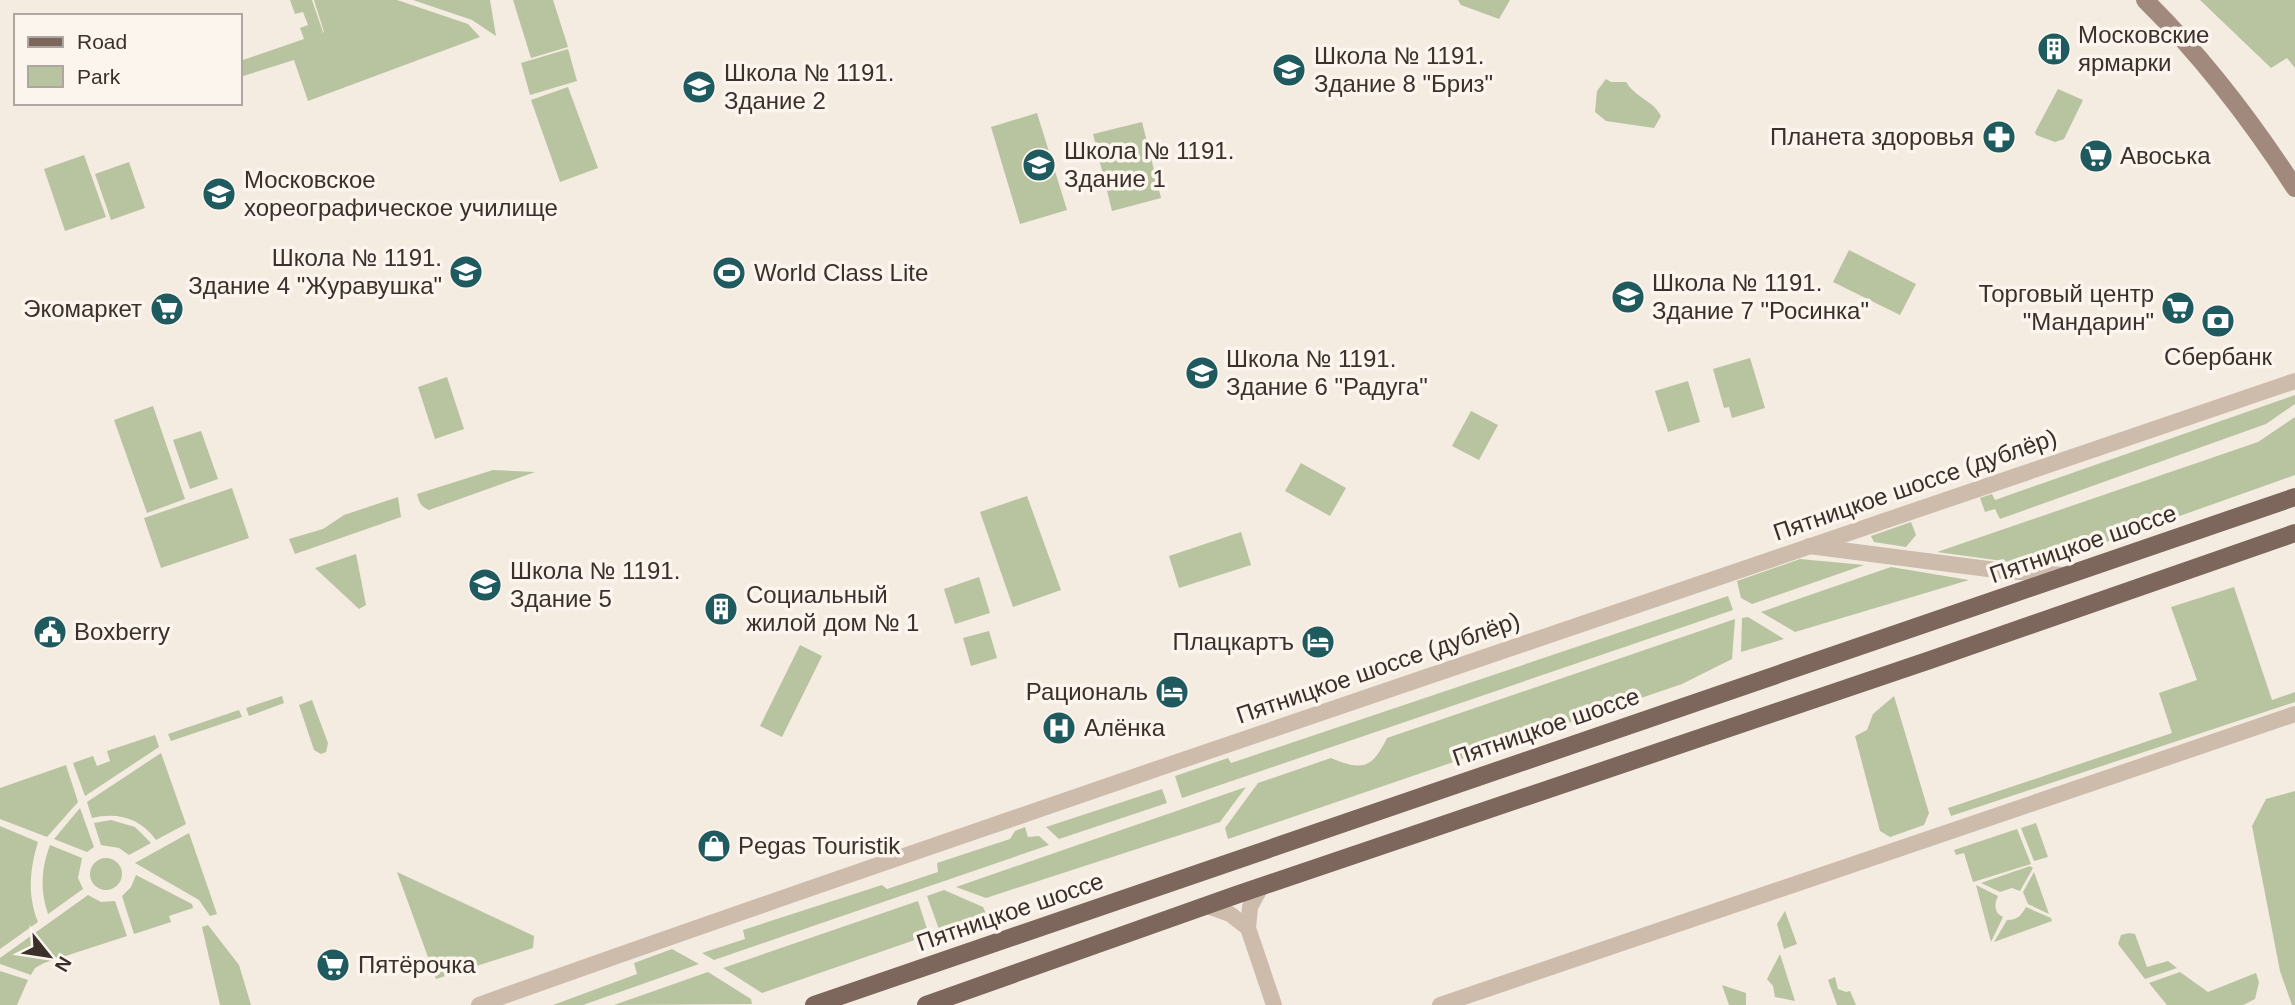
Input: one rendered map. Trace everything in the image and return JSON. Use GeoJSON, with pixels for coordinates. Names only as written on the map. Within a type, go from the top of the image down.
{"type":"FeatureCollection","features":[{"type":"Feature","properties":{"kind":"main road"},"geometry":{"type":"LineString","coordinates":[[2145,0],[2180,34],[2224,86],[2260,134],[2295,188]]}},
{"type":"Feature","properties":{"kind":"main road","name":"Пятницкое шоссе"},"geometry":{"type":"LineString","coordinates":[[814,1005],[2295,497]]}},
{"type":"Feature","properties":{"kind":"main road"},"geometry":{"type":"LineString","coordinates":[[926,1005],[1261,887],[1922,663],[2295,533]]}},
{"type":"Feature","properties":{"kind":"street","name":"Пятницкое шоссе (дублёр)"},"geometry":{"type":"LineString","coordinates":[[479,1005],[875,864],[1804,546],[2295,382]]}},
{"type":"Feature","properties":{"kind":"street"},"geometry":{"type":"LineString","coordinates":[[1804,546],[2004,571],[2067,576]]}},
{"type":"Feature","properties":{"kind":"street"},"geometry":{"type":"LineString","coordinates":[[1440,1005],[2295,714]]}},
{"type":"Feature","properties":{"kind":"street"},"geometry":{"type":"LineString","coordinates":[[1261,887],[1251,907],[1248,928],[1274,1005]]}},
{"type":"Feature","properties":{"kind":"street"},"geometry":{"type":"LineString","coordinates":[[1207,906],[1230,914],[1248,928]]}},
{"type":"Feature","properties":{"kind":"green space"},"geometry":{"type":"Polygon","coordinates":[[[290,0],[312,0],[323,32],[319,34],[324,32],[314,0],[397,0],[468,24],[480,37],[308,101],[294,60],[242,76],[242,60],[304,39],[300,28],[308,25],[303,12],[295,14],[290,0]]]}},
{"type":"Feature","properties":{"kind":"green space"},"geometry":{"type":"Polygon","coordinates":[[[413,0],[490,0],[496,36],[472,20],[413,0]]]}},
{"type":"Feature","properties":{"kind":"green space"},"geometry":{"type":"Polygon","coordinates":[[[513,0],[553,0],[568,47],[531,58],[513,0]]]}},
{"type":"Feature","properties":{"kind":"green space"},"geometry":{"type":"Polygon","coordinates":[[[1458,0],[1510,0],[1499,19],[1461,5],[1458,0]]]}},
{"type":"Feature","properties":{"kind":"green space"},"geometry":{"type":"Polygon","coordinates":[[[2200,0],[2295,0],[2295,68],[2287,58],[2271,68],[2200,0]]]}},
{"type":"Feature","properties":{"kind":"green space"},"geometry":{"type":"Polygon","coordinates":[[[568,49],[577,81],[530,95],[521,63],[568,49]]]}},
{"type":"Feature","properties":{"kind":"green space"},"geometry":{"type":"Polygon","coordinates":[[[1606,79],[1611,82],[1626,82],[1654,106],[1661,116],[1654,128],[1606,121],[1595,112],[1597,91],[1606,79]]]}},
{"type":"Feature","properties":{"kind":"green space"},"geometry":{"type":"Polygon","coordinates":[[[568,87],[598,168],[560,182],[531,100],[568,87]]]}},
{"type":"Feature","properties":{"kind":"green space"},"geometry":{"type":"Polygon","coordinates":[[[2058,89],[2083,100],[2064,139],[2055,142],[2036,135],[2035,132],[2058,89]]]}},
{"type":"Feature","properties":{"kind":"green space"},"geometry":{"type":"Polygon","coordinates":[[[1037,113],[1067,210],[1020,224],[991,127],[1037,113]]]}},
{"type":"Feature","properties":{"kind":"green space"},"geometry":{"type":"Polygon","coordinates":[[[1142,122],[1161,198],[1112,211],[1093,134],[1142,122]]]}},
{"type":"Feature","properties":{"kind":"green space"},"geometry":{"type":"Polygon","coordinates":[[[84,155],[106,217],[65,231],[44,169],[84,155]]]}},
{"type":"Feature","properties":{"kind":"green space"},"geometry":{"type":"Polygon","coordinates":[[[129,162],[145,208],[111,220],[95,174],[129,162]]]}},
{"type":"Feature","properties":{"kind":"green space"},"geometry":{"type":"Polygon","coordinates":[[[1849,250],[1916,284],[1900,315],[1833,282],[1849,250]]]}},
{"type":"Feature","properties":{"kind":"green space"},"geometry":{"type":"Polygon","coordinates":[[[1750,358],[1765,408],[1732,418],[1729,407],[1724,408],[1713,369],[1750,358]]]}},
{"type":"Feature","properties":{"kind":"green space"},"geometry":{"type":"Polygon","coordinates":[[[447,377],[464,429],[435,439],[418,387],[447,377]]]}},
{"type":"Feature","properties":{"kind":"green space"},"geometry":{"type":"Polygon","coordinates":[[[1688,381],[1700,422],[1668,432],[1655,391],[1688,381]]]}},
{"type":"Feature","properties":{"kind":"green space"},"geometry":{"type":"Polygon","coordinates":[[[2295,395],[2295,404],[2266,424],[2000,519],[1995,509],[1985,512],[1980,498],[1992,494],[1995,500],[2295,395]]]}},
{"type":"Feature","properties":{"kind":"green space"},"geometry":{"type":"Polygon","coordinates":[[[153,406],[185,499],[147,513],[114,420],[153,406]]]}},
{"type":"Feature","properties":{"kind":"green space"},"geometry":{"type":"Polygon","coordinates":[[[1471,411],[1498,425],[1479,460],[1452,446],[1471,411]]]}},
{"type":"Feature","properties":{"kind":"green space"},"geometry":{"type":"Polygon","coordinates":[[[2295,417],[2295,475],[2039,566],[1937,552],[2258,442],[2295,417]]]}},
{"type":"Feature","properties":{"kind":"green space"},"geometry":{"type":"Polygon","coordinates":[[[201,431],[218,479],[190,489],[173,440],[201,431]]]}},
{"type":"Feature","properties":{"kind":"green space"},"geometry":{"type":"Polygon","coordinates":[[[1301,463],[1346,488],[1330,516],[1285,491],[1301,463]]]}},
{"type":"Feature","properties":{"kind":"green space"},"geometry":{"type":"Polygon","coordinates":[[[493,470],[535,472],[429,510],[422,506],[417,494],[493,470]]]}},
{"type":"Feature","properties":{"kind":"green space"},"geometry":{"type":"Polygon","coordinates":[[[232,488],[249,538],[161,568],[144,518],[232,488]]]}},
{"type":"Feature","properties":{"kind":"green space"},"geometry":{"type":"Polygon","coordinates":[[[1027,496],[1061,590],[1013,607],[980,512],[1027,496]]]}},
{"type":"Feature","properties":{"kind":"green space"},"geometry":{"type":"Polygon","coordinates":[[[398,497],[401,517],[295,554],[289,539],[323,529],[344,515],[398,497]]]}},
{"type":"Feature","properties":{"kind":"green space"},"geometry":{"type":"Polygon","coordinates":[[[1911,522],[1916,535],[1906,547],[1874,542],[1871,536],[1911,522]]]}},
{"type":"Feature","properties":{"kind":"green space"},"geometry":{"type":"Polygon","coordinates":[[[1241,532],[1251,565],[1179,588],[1169,556],[1241,532]]]}},
{"type":"Feature","properties":{"kind":"green space"},"geometry":{"type":"Polygon","coordinates":[[[356,554],[366,605],[359,609],[315,568],[356,554]]]}},
{"type":"Feature","properties":{"kind":"green space"},"geometry":{"type":"Polygon","coordinates":[[[1800,559],[1864,565],[1752,604],[1741,598],[1737,581],[1800,559]]]}},
{"type":"Feature","properties":{"kind":"green space"},"geometry":{"type":"Polygon","coordinates":[[[1891,567],[1969,580],[1795,632],[1761,612],[1891,567]]]}},
{"type":"Feature","properties":{"kind":"green space"},"geometry":{"type":"Polygon","coordinates":[[[979,577],[990,613],[955,624],[944,589],[979,577]]]}},
{"type":"Feature","properties":{"kind":"green space"},"geometry":{"type":"Polygon","coordinates":[[[2234,587],[2272,700],[2295,692],[2295,702],[1951,816],[1948,808],[2172,733],[2159,693],[2197,680],[2171,607],[2234,587]]]}},
{"type":"Feature","properties":{"kind":"green space"},"geometry":{"type":"Polygon","coordinates":[[[1728,596],[1733,610],[1182,798],[1175,776],[1228,758],[1231,763],[1728,596]]]}},
{"type":"Feature","properties":{"kind":"green space"},"geometry":{"type":"Polygon","coordinates":[[[1748,617],[1784,639],[1741,652],[1742,618],[1748,617]]]}},
{"type":"Feature","properties":{"kind":"green space"},"geometry":{"type":"Polygon","coordinates":[[[1735,619],[1732,659],[1682,684],[1228,839],[1225,828],[1258,783],[1331,758],[1351,765],[1365,764],[1376,756],[1387,738],[1735,619]]]}},
{"type":"Feature","properties":{"kind":"green space"},"geometry":{"type":"Polygon","coordinates":[[[989,631],[997,658],[971,666],[963,638],[989,631]]]}},
{"type":"Feature","properties":{"kind":"green space"},"geometry":{"type":"Polygon","coordinates":[[[800,645],[822,656],[782,737],[760,726],[800,645]]]}},
{"type":"Feature","properties":{"kind":"green space"},"geometry":{"type":"Polygon","coordinates":[[[282,696],[284,703],[249,716],[246,708],[282,696]]]}},
{"type":"Feature","properties":{"kind":"green space"},"geometry":{"type":"Polygon","coordinates":[[[1894,696],[1929,813],[1924,825],[1890,837],[1880,831],[1855,736],[1867,730],[1873,714],[1894,696]]]}},
{"type":"Feature","properties":{"kind":"green space"},"geometry":{"type":"Polygon","coordinates":[[[312,700],[328,743],[326,752],[321,754],[314,750],[299,705],[312,700]]]}},
{"type":"Feature","properties":{"kind":"green space"},"geometry":{"type":"Polygon","coordinates":[[[239,710],[242,717],[171,741],[168,734],[239,710]]]}},
{"type":"Feature","properties":{"kind":"green space"},"geometry":{"type":"Polygon","coordinates":[[[155,735],[159,747],[85,796],[73,763],[93,756],[97,766],[110,761],[107,751],[155,735]]]}},
{"type":"Feature","properties":{"kind":"green space"},"geometry":{"type":"Polygon","coordinates":[[[161,753],[186,824],[156,840],[143,826],[128,818],[92,818],[87,802],[161,753]]]}},
{"type":"Feature","properties":{"kind":"green space"},"geometry":{"type":"Polygon","coordinates":[[[66,765],[78,802],[47,837],[0,819],[0,788],[66,765]]]}},
{"type":"Feature","properties":{"kind":"green space"},"geometry":{"type":"Polygon","coordinates":[[[1246,787],[1220,822],[986,898],[956,887],[1246,787]]]}},
{"type":"Feature","properties":{"kind":"green space"},"geometry":{"type":"Polygon","coordinates":[[[1162,789],[1167,803],[1059,839],[1046,827],[1162,789]]]}},
{"type":"Feature","properties":{"kind":"green space"},"geometry":{"type":"Polygon","coordinates":[[[2295,791],[2295,1005],[2292,1005],[2280,971],[2252,826],[2266,799],[2295,791]]]}},
{"type":"Feature","properties":{"kind":"green space"},"geometry":{"type":"Polygon","coordinates":[[[80,808],[94,847],[87,852],[54,839],[80,808]]]}},
{"type":"Feature","properties":{"kind":"green space"},"geometry":{"type":"Polygon","coordinates":[[[111,820],[135,827],[151,843],[129,855],[119,848],[101,845],[94,823],[111,820]]]}},
{"type":"Feature","properties":{"kind":"green space"},"geometry":{"type":"Polygon","coordinates":[[[2036,823],[2048,857],[2034,861],[2021,828],[2036,823]]]}},
{"type":"Feature","properties":{"kind":"green space"},"geometry":{"type":"Polygon","coordinates":[[[0,826],[38,842],[31,882],[32,902],[38,922],[0,949],[0,826]]]}},
{"type":"Feature","properties":{"kind":"green space"},"geometry":{"type":"Polygon","coordinates":[[[1025,827],[1028,837],[1039,836],[1049,845],[714,960],[702,953],[745,939],[743,930],[882,885],[887,889],[938,872],[937,863],[1010,839],[1015,831],[1025,827]]]}},
{"type":"Feature","properties":{"kind":"green space"},"geometry":{"type":"Polygon","coordinates":[[[2017,829],[2031,864],[1973,882],[1964,853],[1956,855],[1954,850],[2017,829]]]}},
{"type":"Feature","properties":{"kind":"green space"},"geometry":{"type":"Polygon","coordinates":[[[189,833],[217,914],[210,916],[199,900],[135,863],[189,833]]]}},
{"type":"Feature","properties":{"kind":"green space"},"geometry":{"type":"Polygon","coordinates":[[[50,845],[82,858],[78,878],[83,889],[48,914],[43,880],[50,845]]]}},
{"type":"Feature","properties":{"kind":"green space"},"geometry":{"type":"Polygon","coordinates":[[[106,858],[117,863],[122,874],[117,885],[106,890],[95,885],[90,874],[95,863],[106,858]]]}},
{"type":"Feature","properties":{"kind":"green space"},"geometry":{"type":"Polygon","coordinates":[[[2030,866],[2033,868],[2020,891],[2012,888],[2000,892],[1981,883],[2030,866]]]}},
{"type":"Feature","properties":{"kind":"green space"},"geometry":{"type":"Polygon","coordinates":[[[397,872],[534,936],[533,948],[436,979],[397,872]]]}},
{"type":"Feature","properties":{"kind":"green space"},"geometry":{"type":"Polygon","coordinates":[[[2034,872],[2049,914],[2028,904],[2023,892],[2034,872]]]}},
{"type":"Feature","properties":{"kind":"green space"},"geometry":{"type":"Polygon","coordinates":[[[136,875],[192,904],[193,908],[169,916],[171,922],[134,934],[122,896],[131,887],[136,875]]]}},
{"type":"Feature","properties":{"kind":"green space"},"geometry":{"type":"Polygon","coordinates":[[[1976,885],[1998,896],[1996,908],[2003,917],[1991,942],[1976,885]]]}},
{"type":"Feature","properties":{"kind":"green space"},"geometry":{"type":"Polygon","coordinates":[[[944,890],[983,907],[987,916],[940,932],[927,896],[944,890]]]}},
{"type":"Feature","properties":{"kind":"green space"},"geometry":{"type":"Polygon","coordinates":[[[88,895],[101,902],[115,901],[127,936],[44,963],[35,968],[31,975],[0,964],[0,958],[88,895]]]}},
{"type":"Feature","properties":{"kind":"green space"},"geometry":{"type":"Polygon","coordinates":[[[918,901],[929,935],[762,993],[723,968],[918,901]]]}},
{"type":"Feature","properties":{"kind":"green space"},"geometry":{"type":"Polygon","coordinates":[[[2026,907],[2051,918],[2052,921],[1994,942],[2007,920],[2018,917],[2026,907]]]}},
{"type":"Feature","properties":{"kind":"green space"},"geometry":{"type":"Polygon","coordinates":[[[1785,911],[1797,944],[1784,949],[1777,924],[1785,911]]]}},
{"type":"Feature","properties":{"kind":"green space"},"geometry":{"type":"Polygon","coordinates":[[[208,925],[239,965],[251,1005],[220,1005],[202,927],[208,925]]]}},
{"type":"Feature","properties":{"kind":"green space"},"geometry":{"type":"Polygon","coordinates":[[[2135,934],[2147,967],[2168,961],[2177,968],[2145,979],[2118,944],[2121,935],[2135,934]]]}},
{"type":"Feature","properties":{"kind":"green space"},"geometry":{"type":"Polygon","coordinates":[[[672,949],[699,964],[583,1005],[553,1005],[637,974],[634,963],[672,949]]]}},
{"type":"Feature","properties":{"kind":"green space"},"geometry":{"type":"Polygon","coordinates":[[[1780,954],[1795,1001],[1775,997],[1773,986],[1767,979],[1780,954]]]}},
{"type":"Feature","properties":{"kind":"green space"},"geometry":{"type":"Polygon","coordinates":[[[0,971],[28,980],[17,1005],[0,1005],[0,971]]]}},
{"type":"Feature","properties":{"kind":"green space"},"geometry":{"type":"Polygon","coordinates":[[[708,972],[751,999],[752,1004],[614,1005],[708,972]]]}},
{"type":"Feature","properties":{"kind":"green space"},"geometry":{"type":"Polygon","coordinates":[[[2180,972],[2208,992],[2256,973],[2259,982],[2255,999],[2243,1005],[2167,1005],[2149,983],[2180,972]]]}},
{"type":"Feature","properties":{"kind":"green space"},"geometry":{"type":"Polygon","coordinates":[[[1835,977],[1838,989],[1850,991],[1856,1005],[1837,1005],[1828,980],[1835,977]]]}},
{"type":"Feature","properties":{"kind":"green space"},"geometry":{"type":"Polygon","coordinates":[[[1722,985],[1746,993],[1746,1005],[1729,1005],[1722,985]]]}},
{"type":"Feature","properties":{"kind":"place","name":"Московские ярмарки"},"geometry":{"type":"Point","coordinates":[2054,49]}},
{"type":"Feature","properties":{"kind":"place","name":"Школа № 1191. Здание 8 \"Бриз\""},"geometry":{"type":"Point","coordinates":[1289,70]}},
{"type":"Feature","properties":{"kind":"place","name":"Школа № 1191. Здание 2"},"geometry":{"type":"Point","coordinates":[699,87]}},
{"type":"Feature","properties":{"kind":"place","name":"Планета здоровья"},"geometry":{"type":"Point","coordinates":[1999,137]}},
{"type":"Feature","properties":{"kind":"place","name":"Авоська"},"geometry":{"type":"Point","coordinates":[2096,156]}},
{"type":"Feature","properties":{"kind":"place","name":"Школа № 1191. Здание 1"},"geometry":{"type":"Point","coordinates":[1039,165]}},
{"type":"Feature","properties":{"kind":"place","name":"Московское хореографическое училище"},"geometry":{"type":"Point","coordinates":[219,194]}},
{"type":"Feature","properties":{"kind":"place","name":"Школа № 1191. Здание 4 \"Журавушка\""},"geometry":{"type":"Point","coordinates":[466,272]}},
{"type":"Feature","properties":{"kind":"place","name":"World Class Lite"},"geometry":{"type":"Point","coordinates":[729,273]}},
{"type":"Feature","properties":{"kind":"place","name":"Школа № 1191. Здание 7 \"Росинка\""},"geometry":{"type":"Point","coordinates":[1628,297]}},
{"type":"Feature","properties":{"kind":"place","name":"Торговый центр \"Мандарин\""},"geometry":{"type":"Point","coordinates":[2178,308]}},
{"type":"Feature","properties":{"kind":"place","name":"Экомаркет"},"geometry":{"type":"Point","coordinates":[167,309]}},
{"type":"Feature","properties":{"kind":"place","name":"Сбербанк"},"geometry":{"type":"Point","coordinates":[2218,321]}},
{"type":"Feature","properties":{"kind":"place","name":"Школа № 1191. Здание 6 \"Радуга\""},"geometry":{"type":"Point","coordinates":[1202,373]}},
{"type":"Feature","properties":{"kind":"place","name":"Школа № 1191. Здание 5"},"geometry":{"type":"Point","coordinates":[485,585]}},
{"type":"Feature","properties":{"kind":"place","name":"Социальный жилой дом № 1"},"geometry":{"type":"Point","coordinates":[721,609]}},
{"type":"Feature","properties":{"kind":"place","name":"Boxberry"},"geometry":{"type":"Point","coordinates":[50,632]}},
{"type":"Feature","properties":{"kind":"place","name":"Плацкартъ"},"geometry":{"type":"Point","coordinates":[1318,642]}},
{"type":"Feature","properties":{"kind":"place","name":"Рациональ"},"geometry":{"type":"Point","coordinates":[1172,692]}},
{"type":"Feature","properties":{"kind":"place","name":"Алёнка"},"geometry":{"type":"Point","coordinates":[1059,728]}},
{"type":"Feature","properties":{"kind":"place","name":"Pegas Touristik"},"geometry":{"type":"Point","coordinates":[714,846]}},
{"type":"Feature","properties":{"kind":"place","name":"Пятёрочка"},"geometry":{"type":"Point","coordinates":[333,965]}}]}
